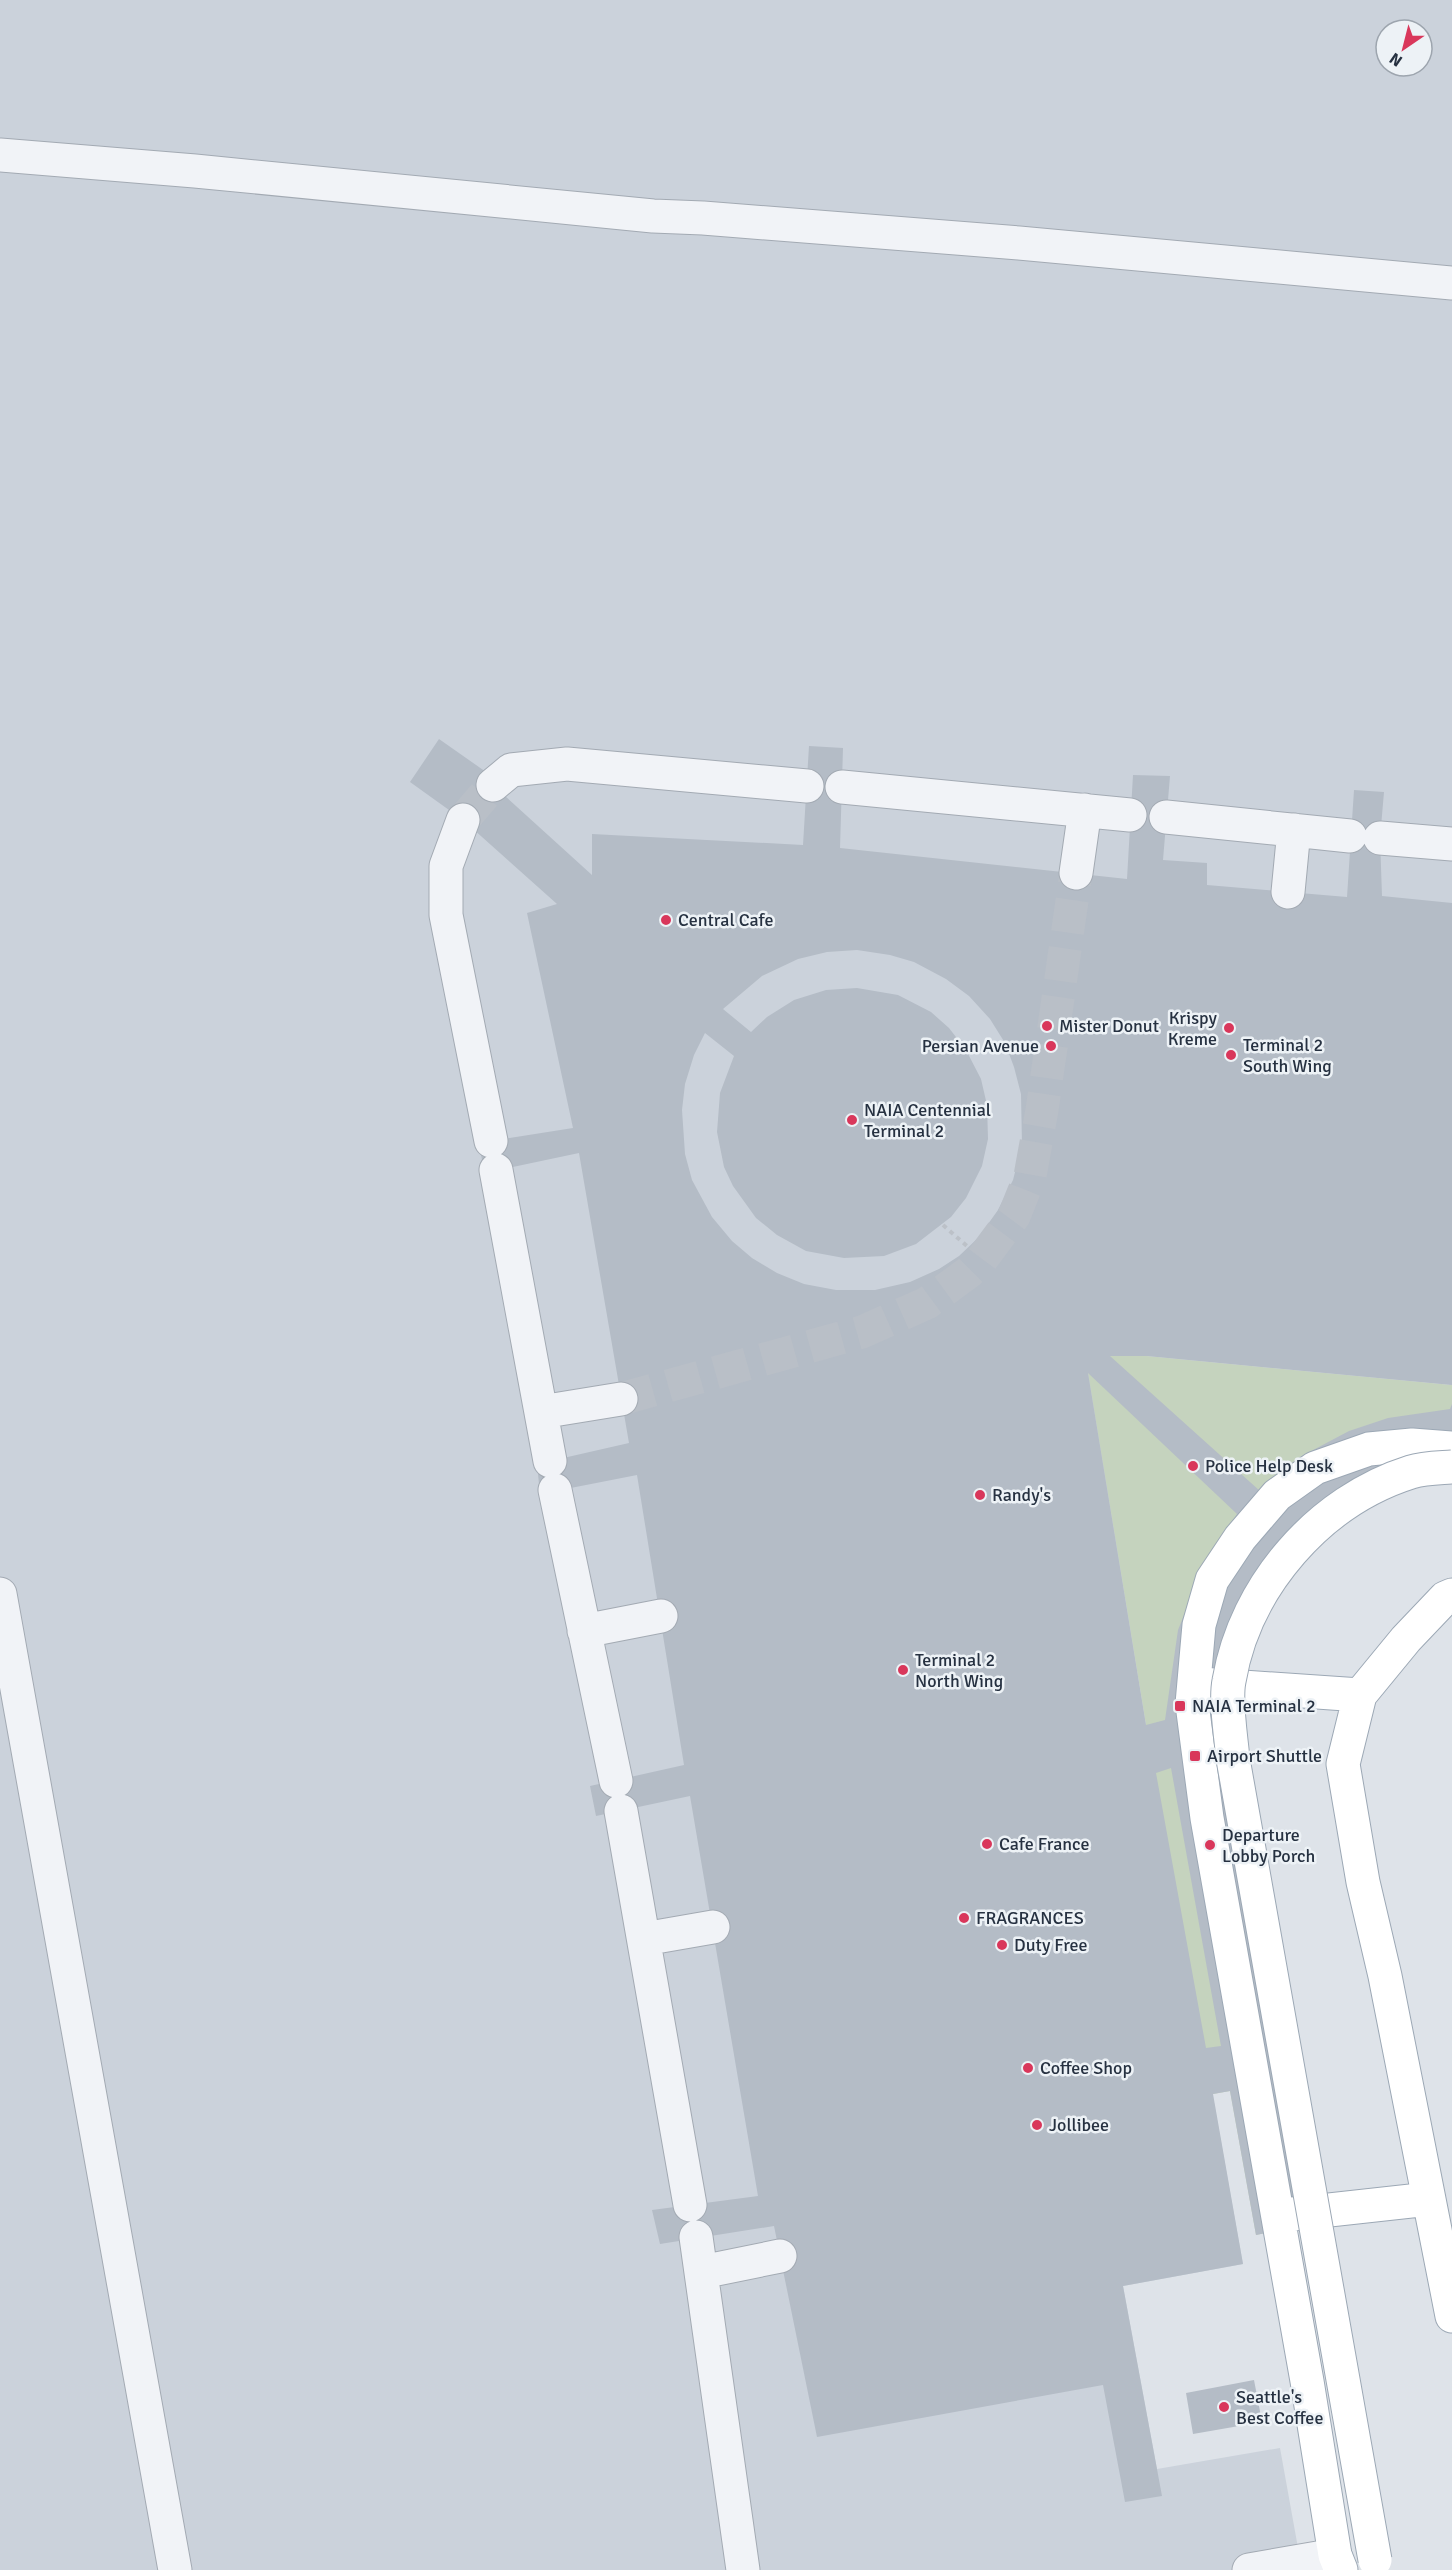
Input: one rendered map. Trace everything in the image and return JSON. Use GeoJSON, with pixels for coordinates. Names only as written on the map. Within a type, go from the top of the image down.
{"type":"FeatureCollection","features":[{"type":"Feature","properties":{"kind":"main road"},"geometry":{"type":"LineString","coordinates":[[1338,2562],[1206,1818],[1192,1704],[1199,1625],[1212,1580],[1240,1538],[1277,1495],[1316,1468],[1369,1449],[1412,1445],[1452,1448]]}},
{"type":"Feature","properties":{"kind":"main road"},"geometry":{"type":"LineString","coordinates":[[1380,2570],[1375,2560],[1233,1759],[1228,1683],[1242,1628],[1276,1570],[1314,1527],[1361,1494],[1413,1471],[1452,1467]]}},
{"type":"Feature","properties":{"kind":"main road"},"geometry":{"type":"LineString","coordinates":[[1452,1595],[1445,1598],[1406,1639],[1360,1695],[1343,1764],[1363,1882],[1385,1976],[1452,2316]]}},
{"type":"Feature","properties":{"kind":"main road"},"geometry":{"type":"LineString","coordinates":[[1194,1684],[1360,1695]]}},
{"type":"Feature","properties":{"kind":"main road"},"geometry":{"type":"LineString","coordinates":[[1277,2216],[1429,2199]]}},
{"type":"Feature","properties":{"kind":"lane"},"geometry":{"type":"LineString","coordinates":[[0,155],[195,171],[653,216],[1019,243],[1452,283]]}},
{"type":"Feature","properties":{"kind":"lane"},"geometry":{"type":"LineString","coordinates":[[493,784],[511,770],[567,764],[807,786]]}},
{"type":"Feature","properties":{"kind":"lane"},"geometry":{"type":"LineString","coordinates":[[842,787],[1130,815]]}},
{"type":"Feature","properties":{"kind":"lane"},"geometry":{"type":"LineString","coordinates":[[1076,873],[1084,810]]}},
{"type":"Feature","properties":{"kind":"lane"},"geometry":{"type":"LineString","coordinates":[[1166,817],[1452,844]]}},
{"type":"Feature","properties":{"kind":"lane"},"geometry":{"type":"LineString","coordinates":[[463,820],[446,866],[446,915],[494,1156],[553,1475],[618,1796],[690,2205]]}},
{"type":"Feature","properties":{"kind":"lane"},"geometry":{"type":"LineString","coordinates":[[1288,892],[1294,830]]}},
{"type":"Feature","properties":{"kind":"lane"},"geometry":{"type":"LineString","coordinates":[[542,1412],[621,1399]]}},
{"type":"Feature","properties":{"kind":"lane"},"geometry":{"type":"LineString","coordinates":[[0,1594],[175,2570]]}},
{"type":"Feature","properties":{"kind":"lane"},"geometry":{"type":"LineString","coordinates":[[584,1630],[661,1616]]}},
{"type":"Feature","properties":{"kind":"lane"},"geometry":{"type":"LineString","coordinates":[[644,1939],[713,1928]]}},
{"type":"Feature","properties":{"kind":"lane"},"geometry":{"type":"LineString","coordinates":[[696,2237],[743,2570]]}},
{"type":"Feature","properties":{"kind":"lane"},"geometry":{"type":"LineString","coordinates":[[702,2272],[780,2256]]}},
{"type":"Feature","properties":{"kind":"lane"},"geometry":{"type":"LineString","coordinates":[[1249,2570],[1338,2562]]}},
{"type":"Feature","properties":{"kind":"path"},"geometry":{"type":"LineString","coordinates":[[943,1225],[968,1247]]}},
{"type":"Feature","properties":{"kind":"shaded area"},"geometry":{"type":"Polygon","coordinates":[[[0,0],[1452,0],[1452,1385],[1147,1356],[1089,1374],[1146,1725],[1243,2264],[1123,2286],[1157,2469],[1280,2448],[1302,2570],[0,2570],[0,0]]]}},
{"type":"Feature","properties":{"kind":"green space"},"geometry":{"type":"Polygon","coordinates":[[[1110,1356],[1147,1356],[1452,1385],[1452,1461],[1341,1504],[1225,1660],[1305,2225],[1256,2235],[1230,2091],[1213,2094],[1146,1725],[1088,1373],[1110,1356]]]}},
{"type":"Feature","properties":{"kind":"building"},"geometry":{"type":"Polygon","coordinates":[[[439,739],[496,779],[493,785],[592,875],[592,834],[803,845],[809,746],[843,748],[840,848],[1127,879],[1133,775],[1170,776],[1163,860],[1207,863],[1207,885],[1347,897],[1354,790],[1384,792],[1380,838],[1382,896],[1452,903],[1452,1385],[1147,1356],[1110,1356],[1260,1491],[1300,1457],[1349,1431],[1388,1418],[1450,1409],[1452,1404],[1452,1461],[1341,1504],[1225,1660],[1305,2225],[1256,2235],[1230,2091],[1213,2094],[1243,2264],[1123,2286],[1162,2496],[1125,2502],[1103,2385],[817,2437],[774,2226],[660,2244],[652,2210],[758,2196],[690,1796],[596,1816],[590,1786],[684,1765],[637,1475],[540,1494],[537,1464],[629,1443],[579,1153],[485,1173],[481,1155],[480,1145],[491,1141],[573,1128],[527,913],[557,904],[463,820],[410,782],[439,739]],[[857,950],[827,952],[798,959],[762,976],[723,1009],[751,1032],[767,1017],[794,1000],[826,990],[857,988],[898,995],[931,1012],[949,1028],[966,1050],[981,1079],[987,1105],[988,1139],[982,1166],[966,1198],[951,1217],[916,1244],[884,1256],[844,1258],[806,1251],[777,1235],[756,1218],[733,1186],[724,1167],[717,1132],[720,1093],[734,1056],[705,1033],[694,1055],[685,1084],[682,1110],[685,1154],[692,1180],[712,1217],[732,1241],[752,1258],[777,1273],[804,1284],[836,1290],[875,1290],[910,1282],[939,1269],[959,1256],[978,1238],[998,1210],[1013,1180],[1022,1145],[1021,1094],[1005,1043],[990,1019],[969,996],[946,979],[914,962],[890,955],[857,950]],[[1088,1373],[1146,1725],[1165,1720],[1178,1630],[1200,1575],[1237,1514],[1088,1373]],[[1171,1768],[1156,1773],[1206,2048],[1221,2046],[1171,1768]]]}},
{"type":"Feature","properties":{"kind":"building","name":"Seattle's Best Coffee"},"geometry":{"type":"Polygon","coordinates":[[[1254,2380],[1262,2422],[1193,2434],[1186,2393],[1254,2380]]]}},
{"type":"Feature","properties":{"kind":"tunnel"},"geometry":{"type":"LineString","coordinates":[[463,820],[493,785]]}},
{"type":"Feature","properties":{"kind":"tunnel"},"geometry":{"type":"LineString","coordinates":[[621,1399],[862,1332],[927,1303],[969,1272],[982,1259],[1014,1216],[1030,1176],[1042,1110],[1076,873]]}},
{"type":"Feature","properties":{"kind":"place","name":"Central Cafe"},"geometry":{"type":"Point","coordinates":[666,920]}},
{"type":"Feature","properties":{"kind":"place","name":"Mister Donut"},"geometry":{"type":"Point","coordinates":[1047,1026]}},
{"type":"Feature","properties":{"kind":"place","name":"Krispy Kreme"},"geometry":{"type":"Point","coordinates":[1229,1028]}},
{"type":"Feature","properties":{"kind":"place","name":"Persian Avenue"},"geometry":{"type":"Point","coordinates":[1051,1046]}},
{"type":"Feature","properties":{"kind":"place","name":"Terminal 2 South Wing"},"geometry":{"type":"Point","coordinates":[1231,1055]}},
{"type":"Feature","properties":{"kind":"place","name":"NAIA Centennial Terminal 2"},"geometry":{"type":"Point","coordinates":[852,1120]}},
{"type":"Feature","properties":{"kind":"place","name":"Police Help Desk"},"geometry":{"type":"Point","coordinates":[1193,1466]}},
{"type":"Feature","properties":{"kind":"place","name":"Randy's"},"geometry":{"type":"Point","coordinates":[980,1495]}},
{"type":"Feature","properties":{"kind":"place","name":"Terminal 2 North Wing"},"geometry":{"type":"Point","coordinates":[903,1670]}},
{"type":"Feature","properties":{"kind":"place","name":"NAIA Terminal 2"},"geometry":{"type":"Point","coordinates":[1180,1706]}},
{"type":"Feature","properties":{"kind":"place","name":"Airport Shuttle"},"geometry":{"type":"Point","coordinates":[1195,1756]}},
{"type":"Feature","properties":{"kind":"place","name":"Cafe France"},"geometry":{"type":"Point","coordinates":[987,1844]}},
{"type":"Feature","properties":{"kind":"place","name":"Departure Lobby Porch"},"geometry":{"type":"Point","coordinates":[1210,1845]}},
{"type":"Feature","properties":{"kind":"place","name":"FRAGRANCES"},"geometry":{"type":"Point","coordinates":[964,1918]}},
{"type":"Feature","properties":{"kind":"place","name":"Duty Free"},"geometry":{"type":"Point","coordinates":[1002,1945]}},
{"type":"Feature","properties":{"kind":"place","name":"Coffee Shop"},"geometry":{"type":"Point","coordinates":[1028,2068]}},
{"type":"Feature","properties":{"kind":"place","name":"Jollibee"},"geometry":{"type":"Point","coordinates":[1037,2125]}},
{"type":"Feature","properties":{"kind":"place","name":"Seattle's Best Coffee"},"geometry":{"type":"Point","coordinates":[1224,2407]}}]}
